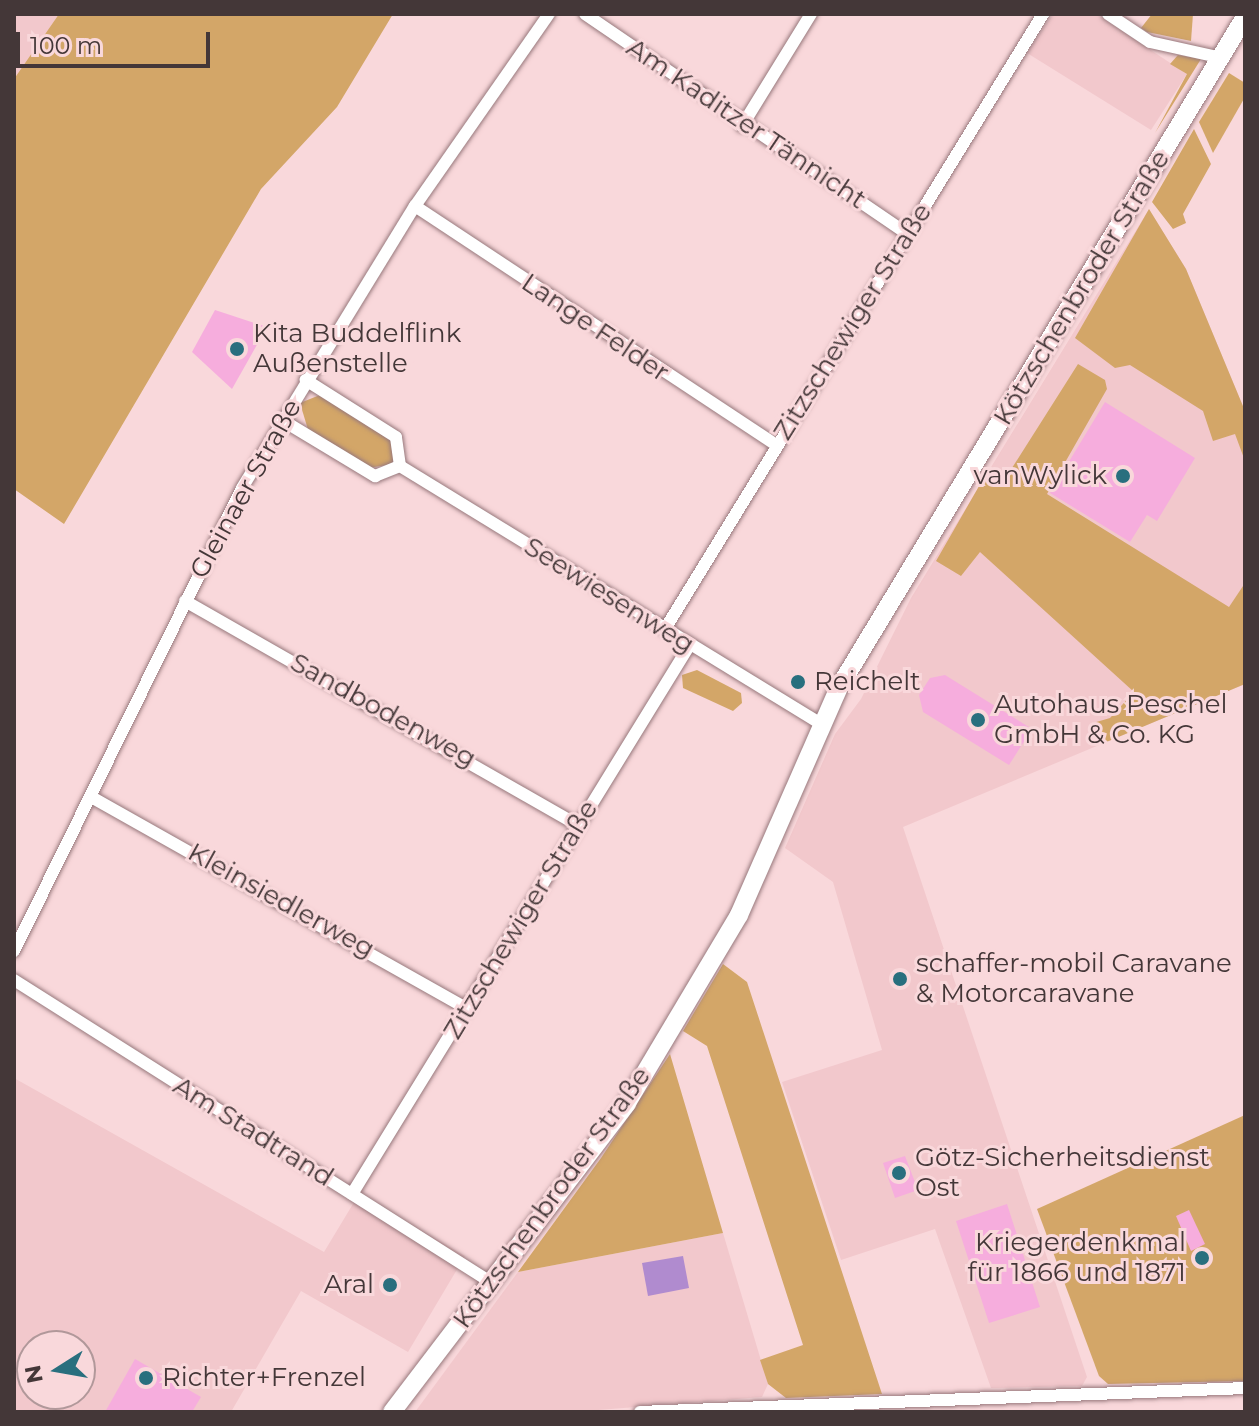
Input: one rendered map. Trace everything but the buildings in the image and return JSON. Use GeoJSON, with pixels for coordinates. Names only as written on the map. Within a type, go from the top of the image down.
{"type":"FeatureCollection","features":[{"type":"Feature","properties":{"kind":"street","name":"Gleinaer Straße"},"geometry":{"type":"LineString","coordinates":[[14,951],[93,798],[185,601],[282,420],[415,206],[549,14]]}},
{"type":"Feature","properties":{"kind":"street","name":"Am Kaditzer Tännicht"},"geometry":{"type":"LineString","coordinates":[[585,14],[742,126],[907,234]]}},
{"type":"Feature","properties":{"kind":"street"},"geometry":{"type":"LineString","coordinates":[[742,126],[811,14]]}},
{"type":"Feature","properties":{"kind":"street","name":"Zitzschewiger Straße"},"geometry":{"type":"LineString","coordinates":[[665,629],[1043,14]]}},
{"type":"Feature","properties":{"kind":"street"},"geometry":{"type":"LineString","coordinates":[[1108,14],[1150,42],[1222,58]]}},
{"type":"Feature","properties":{"kind":"street","name":"Kötzschenbroder Straße"},"geometry":{"type":"LineString","coordinates":[[392,1412],[627,1103],[739,915],[820,723],[1245,17]]}},
{"type":"Feature","properties":{"kind":"street","name":"Lange Felder"},"geometry":{"type":"LineString","coordinates":[[415,206],[777,446]]}},
{"type":"Feature","properties":{"kind":"street"},"geometry":{"type":"LineString","coordinates":[[282,420],[375,476],[400,466],[396,437],[306,380]]}},
{"type":"Feature","properties":{"kind":"street","name":"Seewiesenweg"},"geometry":{"type":"LineString","coordinates":[[400,466],[689,646],[820,723]]}},
{"type":"Feature","properties":{"kind":"street","name":"Sandbodenweg"},"geometry":{"type":"LineString","coordinates":[[185,601],[578,825]]}},
{"type":"Feature","properties":{"kind":"street","name":"Zitzschewiger Straße"},"geometry":{"type":"LineString","coordinates":[[352,1194],[689,646]]}},
{"type":"Feature","properties":{"kind":"street","name":"Kleinsiedlerweg"},"geometry":{"type":"LineString","coordinates":[[93,798],[467,1009]]}},
{"type":"Feature","properties":{"kind":"street","name":"Am Stadtrand"},"geometry":{"type":"LineString","coordinates":[[14,980],[492,1283]]}},
{"type":"Feature","properties":{"kind":"street"},"geometry":{"type":"LineString","coordinates":[[640,1412],[1245,1388]]}},
{"type":"Feature","properties":{"kind":"shaded area"},"geometry":{"type":"Polygon","coordinates":[[[14,14],[59,14],[14,79],[14,14]]]}},
{"type":"Feature","properties":{"kind":"shaded area"},"geometry":{"type":"Polygon","coordinates":[[[59,14],[393,14],[337,107],[261,189],[64,524],[14,489],[14,79],[59,14]]]}},
{"type":"Feature","properties":{"kind":"shaded area"},"geometry":{"type":"Polygon","coordinates":[[[1053,14],[1096,14],[1187,74],[1151,130],[1027,53],[1053,14]]]}},
{"type":"Feature","properties":{"kind":"shaded area"},"geometry":{"type":"Polygon","coordinates":[[[1152,14],[1193,14],[1191,41],[1141,28],[1152,14]]]}},
{"type":"Feature","properties":{"kind":"shaded area"},"geometry":{"type":"Polygon","coordinates":[[[1178,55],[1201,59],[1155,133],[1187,74],[1170,64],[1178,55]]]}},
{"type":"Feature","properties":{"kind":"shaded area"},"geometry":{"type":"Polygon","coordinates":[[[1229,73],[1245,83],[1245,97],[1213,153],[1199,122],[1229,73]]]}},
{"type":"Feature","properties":{"kind":"shaded area"},"geometry":{"type":"Polygon","coordinates":[[[1194,129],[1211,164],[1183,214],[1186,223],[1173,229],[1152,202],[1194,129]]]}},
{"type":"Feature","properties":{"kind":"shaded area"},"geometry":{"type":"Polygon","coordinates":[[[1149,209],[1186,269],[1245,411],[1245,684],[903,827],[1087,1377],[1082,1386],[991,1388],[935,1229],[841,1260],[782,1082],[882,1050],[833,882],[785,848],[835,734],[861,699],[911,598],[1149,209]]]}},
{"type":"Feature","properties":{"kind":"shaded area"},"geometry":{"type":"Polygon","coordinates":[[[1149,209],[1186,269],[1245,411],[1245,461],[1235,434],[1213,441],[1203,411],[1130,365],[1115,368],[1075,338],[1149,209]]]}},
{"type":"Feature","properties":{"kind":"shaded area"},"geometry":{"type":"Polygon","coordinates":[[[1078,364],[1105,380],[1107,389],[1047,494],[1229,607],[1245,583],[1245,684],[1104,743],[1090,734],[1093,723],[1110,718],[1134,692],[980,552],[961,576],[936,561],[986,474],[1005,479],[1078,364]]]}},
{"type":"Feature","properties":{"kind":"shaded area"},"geometry":{"type":"Polygon","coordinates":[[[320,395],[391,441],[394,464],[368,468],[309,433],[300,403],[320,395]]]}},
{"type":"Feature","properties":{"kind":"shaded area"},"geometry":{"type":"Polygon","coordinates":[[[697,670],[741,693],[742,703],[733,711],[683,688],[682,675],[697,670]]]}},
{"type":"Feature","properties":{"kind":"shaded area"},"geometry":{"type":"Polygon","coordinates":[[[723,964],[747,982],[882,1394],[786,1398],[768,1384],[760,1360],[803,1345],[707,1046],[683,1031],[723,964]]]}},
{"type":"Feature","properties":{"kind":"shaded area"},"geometry":{"type":"Polygon","coordinates":[[[670,1054],[723,1233],[518,1272],[601,1158],[670,1054]]]}},
{"type":"Feature","properties":{"kind":"shaded area"},"geometry":{"type":"Polygon","coordinates":[[[14,1078],[324,1252],[359,1194],[465,1256],[408,1352],[301,1291],[231,1412],[14,1412],[14,1078]]]}},
{"type":"Feature","properties":{"kind":"shaded area"},"geometry":{"type":"Polygon","coordinates":[[[1245,1115],[1245,1381],[1108,1384],[1099,1376],[1037,1209],[1245,1115]]]}},
{"type":"Feature","properties":{"kind":"shaded area"},"geometry":{"type":"Polygon","coordinates":[[[723,1233],[768,1384],[762,1397],[573,1412],[415,1412],[518,1272],[723,1233]]]}},
{"type":"Feature","properties":{"kind":"shaded area"},"geometry":{"type":"Polygon","coordinates":[[[683,1256],[689,1288],[648,1296],[642,1263],[683,1256]]]}},
{"type":"Feature","properties":{"kind":"place","name":"Kita Buddelflink Außenstelle"},"geometry":{"type":"Point","coordinates":[237,349]}},
{"type":"Feature","properties":{"kind":"place","name":"vanWylick"},"geometry":{"type":"Point","coordinates":[1123,476]}},
{"type":"Feature","properties":{"kind":"place","name":"Reichelt"},"geometry":{"type":"Point","coordinates":[798,682]}},
{"type":"Feature","properties":{"kind":"place","name":"Autohaus Peschel GmbH & Co. KG"},"geometry":{"type":"Point","coordinates":[978,720]}},
{"type":"Feature","properties":{"kind":"place","name":"schaffer-mobil Caravane & Motorcaravane"},"geometry":{"type":"Point","coordinates":[900,979]}},
{"type":"Feature","properties":{"kind":"place","name":"Götz-Sicherheitsdienst Ost"},"geometry":{"type":"Point","coordinates":[899,1173]}},
{"type":"Feature","properties":{"kind":"place","name":"Kriegerdenkmal für 1866 und 1871"},"geometry":{"type":"Point","coordinates":[1202,1258]}},
{"type":"Feature","properties":{"kind":"place","name":"Aral"},"geometry":{"type":"Point","coordinates":[390,1285]}},
{"type":"Feature","properties":{"kind":"place","name":"Richter+Frenzel"},"geometry":{"type":"Point","coordinates":[146,1378]}}]}
